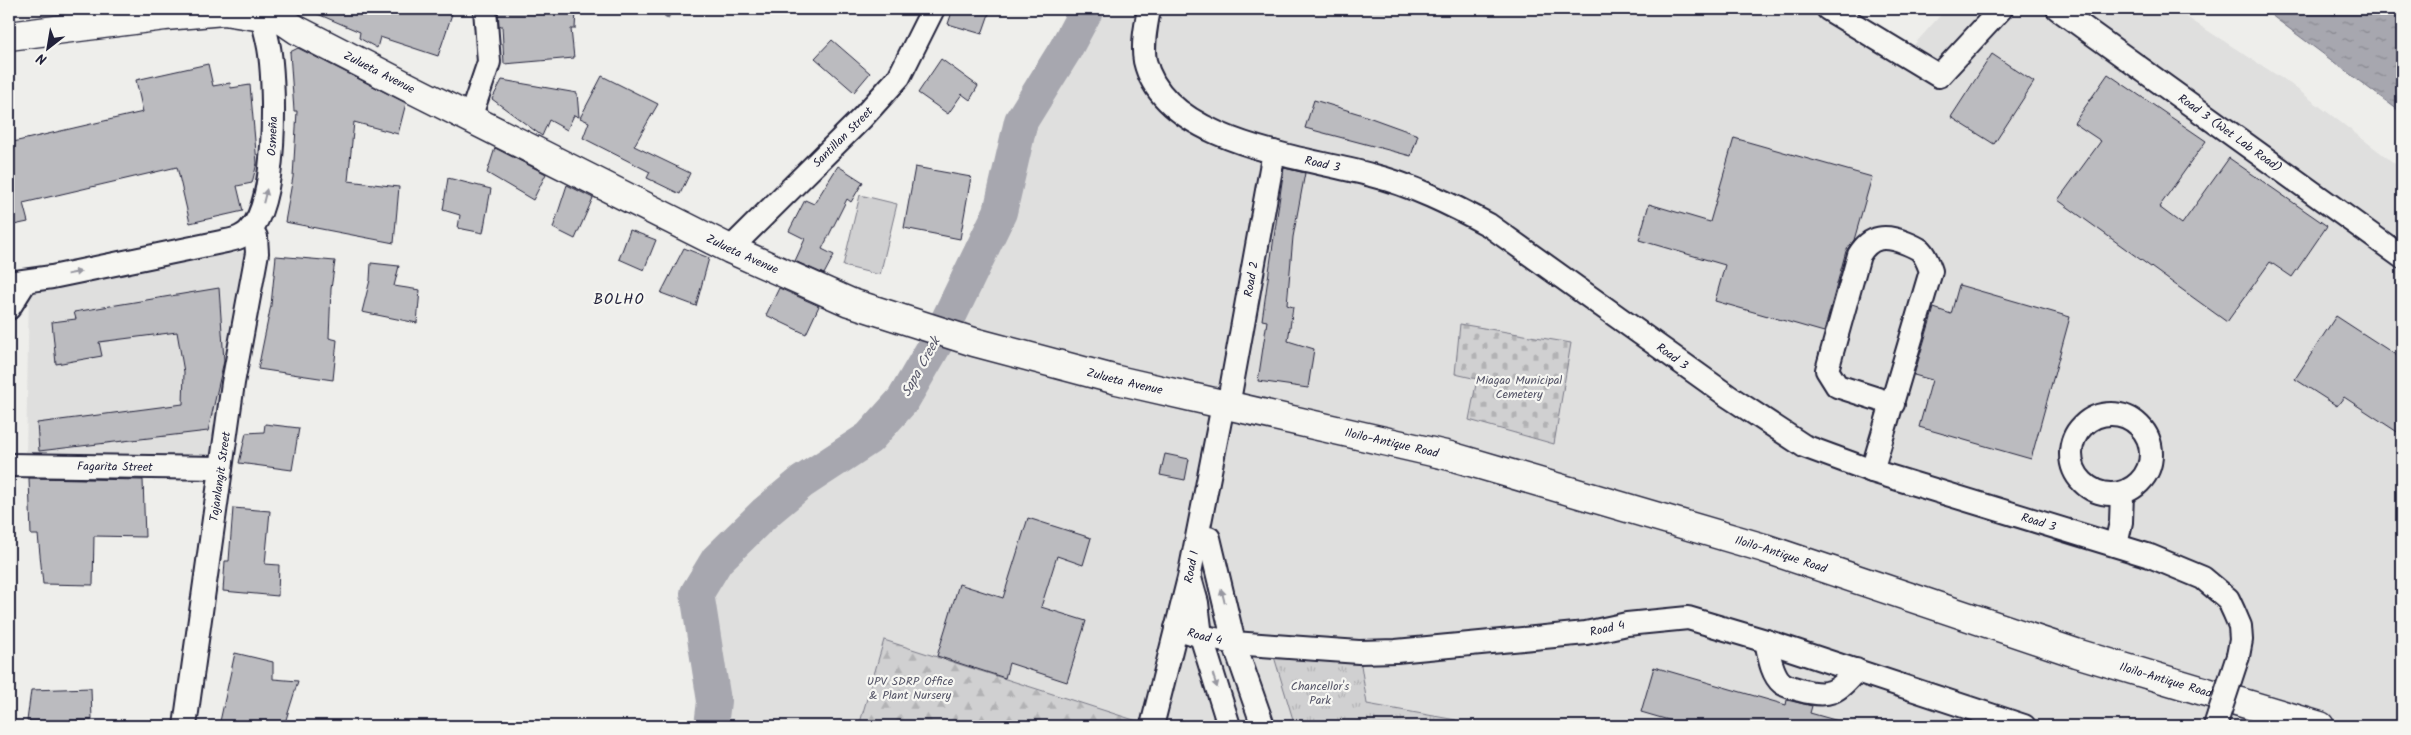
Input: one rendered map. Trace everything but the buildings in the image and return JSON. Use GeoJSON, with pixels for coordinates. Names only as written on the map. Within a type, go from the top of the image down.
{"type":"FeatureCollection","features":[{"type":"Feature","properties":{"kind":"main road"},"geometry":{"type":"LineString","coordinates":[[9,22],[105,9]]}},
{"type":"Feature","properties":{"kind":"main road","name":"Zulueta Avenue"},"geometry":{"type":"LineString","coordinates":[[9,36],[224,11],[267,16],[730,249],[849,302],[974,342],[1228,406]]}},
{"type":"Feature","properties":{"kind":"main road","name":"Iloilo-Antique Road"},"geometry":{"type":"LineString","coordinates":[[1228,406],[1450,456],[1764,548],[2076,652],[2320,726]]}},
{"type":"Feature","properties":{"kind":"street"},"geometry":{"type":"LineString","coordinates":[[470,118],[489,62],[485,9]]}},
{"type":"Feature","properties":{"kind":"street","name":"Santillan Street"},"geometry":{"type":"LineString","coordinates":[[730,249],[862,118],[899,77],[934,9]]}},
{"type":"Feature","properties":{"kind":"street","name":"Road 3"},"geometry":{"type":"LineString","coordinates":[[1149,9],[1144,39],[1145,60],[1152,79],[1162,95],[1191,119],[1213,130],[1274,152],[1373,175],[1455,207],[1489,225],[1728,396],[1804,446],[1872,471],[2168,562],[2203,578],[2228,599],[2240,626],[2241,640],[2238,656],[2215,726]]}},
{"type":"Feature","properties":{"kind":"street"},"geometry":{"type":"LineString","coordinates":[[1828,9],[1939,76],[2002,9]]}},
{"type":"Feature","properties":{"kind":"street","name":"Road 3 (Wet Lab Road)"},"geometry":{"type":"LineString","coordinates":[[2058,9],[2402,257]]}},
{"type":"Feature","properties":{"kind":"street","name":"Osmeña"},"geometry":{"type":"LineString","coordinates":[[246,233],[262,207],[271,169],[270,54],[267,16]]}},
{"type":"Feature","properties":{"kind":"street","name":"Road 2"},"geometry":{"type":"LineString","coordinates":[[1228,406],[1274,152]]}},
{"type":"Feature","properties":{"kind":"street"},"geometry":{"type":"LineString","coordinates":[[9,308],[18,282],[130,262],[246,233]]}},
{"type":"Feature","properties":{"kind":"street","name":"Tajanlangit Street"},"geometry":{"type":"LineString","coordinates":[[185,726],[233,383],[257,253],[256,236],[246,233]]}},
{"type":"Feature","properties":{"kind":"street"},"geometry":{"type":"LineString","coordinates":[[1872,471],[1893,404],[1931,271],[1927,258],[1918,248],[1900,241],[1881,237],[1865,245],[1859,255],[1827,370],[1837,386],[1893,404]]}},
{"type":"Feature","properties":{"kind":"street","name":"Road 1"},"geometry":{"type":"LineString","coordinates":[[1197,601],[1209,538],[1228,406]]}},
{"type":"Feature","properties":{"kind":"street","name":"Road 1"},"geometry":{"type":"LineString","coordinates":[[1152,726],[1188,632],[1189,578],[1228,406]]}},
{"type":"Feature","properties":{"kind":"street","name":"Fagarita Street"},"geometry":{"type":"LineString","coordinates":[[9,465],[221,468]]}},
{"type":"Feature","properties":{"kind":"street"},"geometry":{"type":"LineString","coordinates":[[2116,546],[2121,522],[2122,493]]}},
{"type":"Feature","properties":{"kind":"street"},"geometry":{"type":"LineString","coordinates":[[1209,538],[1234,643],[1263,726]]}},
{"type":"Feature","properties":{"kind":"street"},"geometry":{"type":"LineString","coordinates":[[1189,578],[1197,601],[1188,632],[1229,726]]}},
{"type":"Feature","properties":{"kind":"street","name":"Road 4"},"geometry":{"type":"LineString","coordinates":[[1188,632],[1234,643],[1360,652],[1396,651],[1586,632],[1627,624],[1688,618],[1766,640],[2024,726]]}},
{"type":"Feature","properties":{"kind":"street"},"geometry":{"type":"LineString","coordinates":[[1766,640],[1774,671],[1782,683],[1791,687],[1814,694],[1829,695],[1847,682],[1856,670]]}},
{"type":"Feature","properties":{"kind":"shaded area"},"geometry":{"type":"Polygon","coordinates":[[[1087,9],[1841,9],[1912,47],[1946,9],[2174,9],[2289,83],[2402,169],[2402,726],[711,726],[714,701],[697,593],[702,581],[717,560],[766,512],[802,482],[869,438],[903,400],[939,338],[1000,212],[1021,121],[1065,50],[1087,9]]]}},
{"type":"Feature","properties":{"kind":"shaded area"},"geometry":{"type":"Polygon","coordinates":[[[246,251],[235,355],[211,457],[26,455],[29,290],[246,251]]]}},
{"type":"Feature","properties":{"kind":"green space"},"geometry":{"type":"Polygon","coordinates":[[[860,195],[897,204],[880,275],[843,266],[860,195]]]}},
{"type":"Feature","properties":{"kind":"green space","name":"Miagao Municipal Cemetery"},"geometry":{"type":"Polygon","coordinates":[[[1460,324],[1571,343],[1554,444],[1469,420],[1477,379],[1455,374],[1460,324]]]}},
{"type":"Feature","properties":{"kind":"green space","name":"UPV SDRP Office & Plant Nursery"},"geometry":{"type":"Polygon","coordinates":[[[884,640],[1137,721],[1136,726],[859,726],[884,640]]]}},
{"type":"Feature","properties":{"kind":"green space","name":"Chancellor's Park"},"geometry":{"type":"Polygon","coordinates":[[[1272,650],[1361,665],[1367,704],[1456,720],[1456,726],[1295,726],[1272,650]]]}},
{"type":"Feature","properties":{"kind":"water"},"geometry":{"type":"Polygon","coordinates":[[[2263,9],[2402,9],[2402,113],[2263,9]]]}},
{"type":"Feature","properties":{"kind":"waterway"},"geometry":{"type":"LineString","coordinates":[[667,16],[669,9]]}},
{"type":"Feature","properties":{"kind":"waterway","name":"Sapa Creek"},"geometry":{"type":"LineString","coordinates":[[711,726],[714,701],[697,593],[717,560],[766,512],[802,482],[869,438],[903,400],[939,338],[1000,212],[1021,121],[1065,50],[1087,9]]}},
{"type":"Feature","properties":{"kind":"district","name":"BOLHO"},"geometry":{"type":"Point","coordinates":[619,300]}}]}
